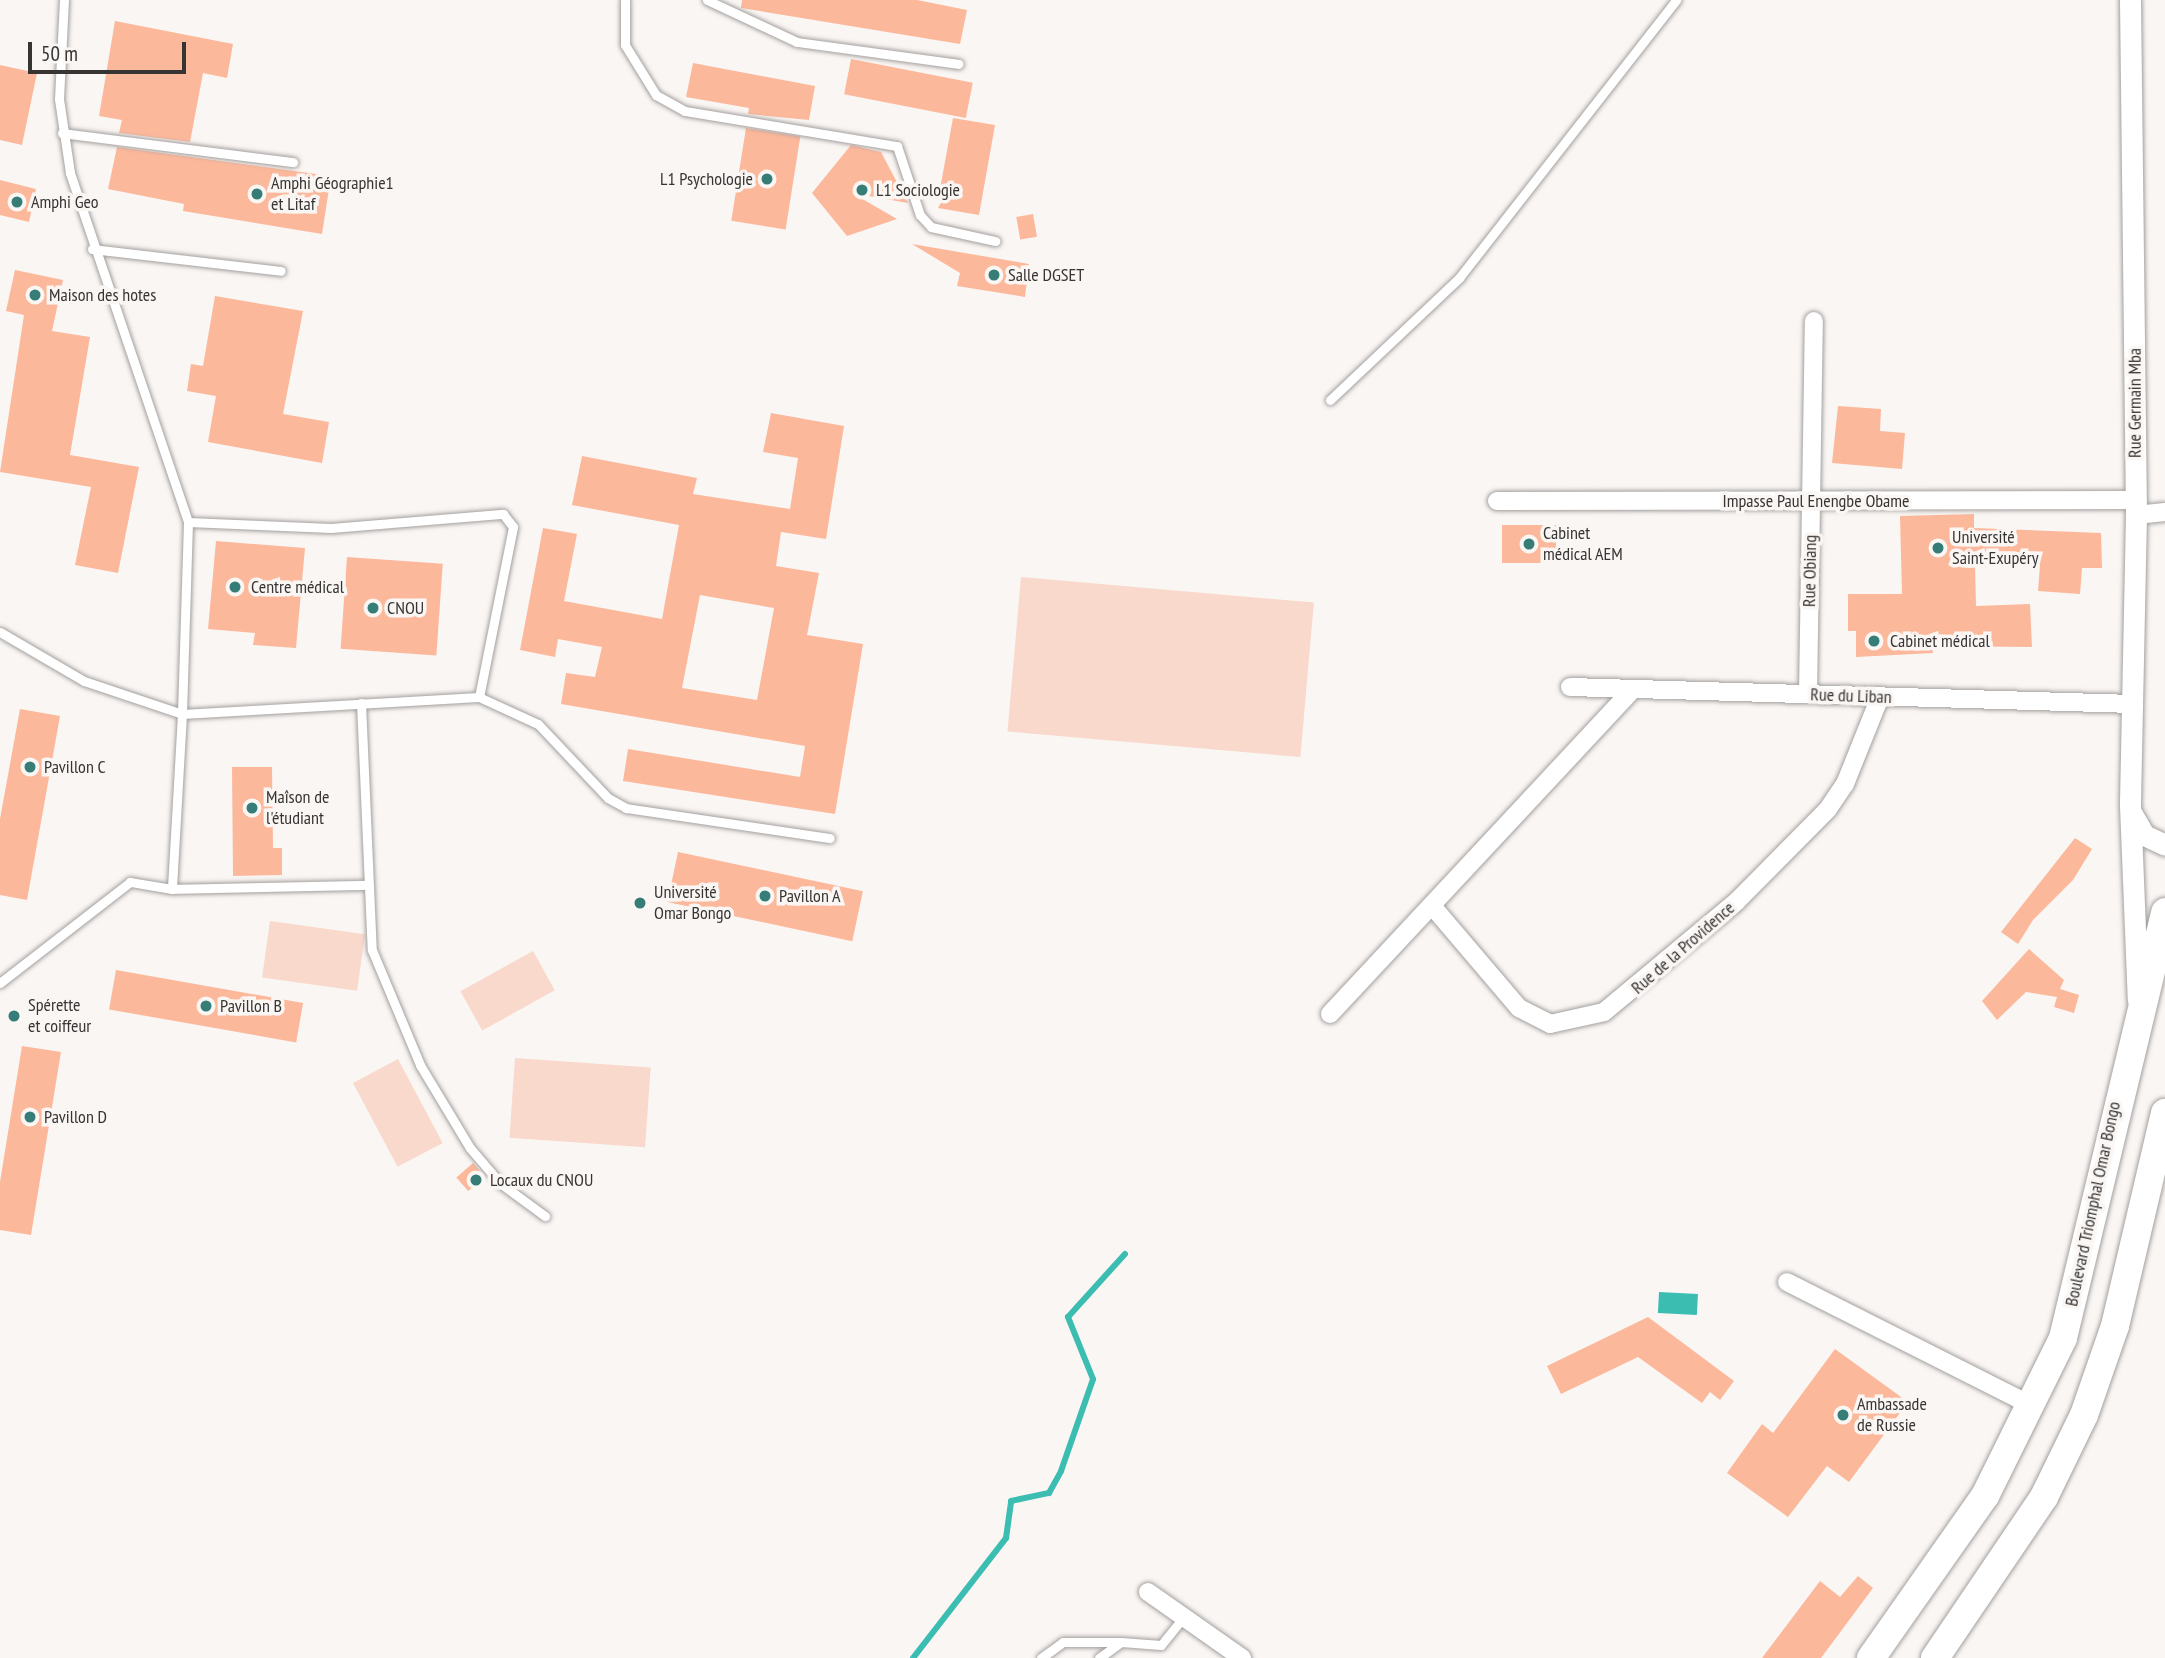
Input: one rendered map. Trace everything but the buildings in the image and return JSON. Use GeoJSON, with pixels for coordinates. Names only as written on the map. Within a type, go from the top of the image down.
{"type":"FeatureCollection","features":[{"type":"Feature","properties":{"kind":"main road","name":"Boulevard Triomphal Omar Bongo"},"geometry":{"type":"LineString","coordinates":[[1871,1658],[1962,1534],[2033,1406],[2063,1338],[2083,1268],[2139,1006],[2165,912]]}},
{"type":"Feature","properties":{"kind":"main road"},"geometry":{"type":"LineString","coordinates":[[1935,1658],[2044,1497],[2084,1415],[2115,1326],[2165,1113]]}},
{"type":"Feature","properties":{"kind":"street","name":"Rue Germain Mba"},"geometry":{"type":"LineString","coordinates":[[2130,0],[2136,507],[2130,805],[2139,1006]]}},
{"type":"Feature","properties":{"kind":"street","name":"Rue Obiang"},"geometry":{"type":"LineString","coordinates":[[1808,694],[1814,321]]}},
{"type":"Feature","properties":{"kind":"street","name":"Impasse Paul Enengbe Obame"},"geometry":{"type":"LineString","coordinates":[[1497,501],[1811,501],[2136,507],[2165,512]]}},
{"type":"Feature","properties":{"kind":"street","name":"Rue du Liban"},"geometry":{"type":"LineString","coordinates":[[1570,687],[2132,704]]}},
{"type":"Feature","properties":{"kind":"street"},"geometry":{"type":"LineString","coordinates":[[1330,1014],[1433,907],[1632,690]]}},
{"type":"Feature","properties":{"kind":"street","name":"Rue de la Providence"},"geometry":{"type":"LineString","coordinates":[[1433,907],[1519,1008],[1550,1024],[1604,1012],[1737,901],[1828,809],[1845,784],[1880,697]]}},
{"type":"Feature","properties":{"kind":"street"},"geometry":{"type":"LineString","coordinates":[[2130,805],[2144,835],[2165,845]]}},
{"type":"Feature","properties":{"kind":"street"},"geometry":{"type":"LineString","coordinates":[[1787,1282],[2033,1406]]}},
{"type":"Feature","properties":{"kind":"street"},"geometry":{"type":"LineString","coordinates":[[1148,1592],[1185,1615],[1242,1658]]}},
{"type":"Feature","properties":{"kind":"lane"},"geometry":{"type":"LineString","coordinates":[[64,0],[57,64],[62,133],[92,249],[187,522],[182,714],[172,888]]}},
{"type":"Feature","properties":{"kind":"lane"},"geometry":{"type":"LineString","coordinates":[[625,0],[625,45],[656,95],[685,111],[897,146],[920,215],[931,227],[995,241]]}},
{"type":"Feature","properties":{"kind":"lane"},"geometry":{"type":"LineString","coordinates":[[707,0],[797,42],[959,64]]}},
{"type":"Feature","properties":{"kind":"lane"},"geometry":{"type":"LineString","coordinates":[[1329,400],[1459,278],[1676,0]]}},
{"type":"Feature","properties":{"kind":"lane"},"geometry":{"type":"LineString","coordinates":[[62,133],[293,162]]}},
{"type":"Feature","properties":{"kind":"lane"},"geometry":{"type":"LineString","coordinates":[[92,249],[281,271]]}},
{"type":"Feature","properties":{"kind":"lane"},"geometry":{"type":"LineString","coordinates":[[187,522],[331,528],[503,514],[513,527],[479,696]]}},
{"type":"Feature","properties":{"kind":"lane"},"geometry":{"type":"LineString","coordinates":[[0,632],[84,681],[182,714],[479,696],[538,723],[608,798],[626,807],[830,838]]}},
{"type":"Feature","properties":{"kind":"lane"},"geometry":{"type":"LineString","coordinates":[[361,703],[366,885],[372,950],[429,1083],[484,1169],[545,1216]]}},
{"type":"Feature","properties":{"kind":"lane"},"geometry":{"type":"LineString","coordinates":[[0,983],[130,882],[172,888],[366,885]]}},
{"type":"Feature","properties":{"kind":"lane"},"geometry":{"type":"LineString","coordinates":[[1162,1658],[1161,1645],[1185,1615]]}},
{"type":"Feature","properties":{"kind":"lane"},"geometry":{"type":"LineString","coordinates":[[1041,1658],[1063,1642],[1161,1645]]}},
{"type":"Feature","properties":{"kind":"lane"},"geometry":{"type":"LineString","coordinates":[[1099,1658],[1121,1642]]}},
{"type":"Feature","properties":{"kind":"shaded area"},"geometry":{"type":"Polygon","coordinates":[[[1021,577],[1314,603],[1300,757],[1007,731],[1021,577]]]}},
{"type":"Feature","properties":{"kind":"shaded area"},"geometry":{"type":"Polygon","coordinates":[[[270,921],[365,934],[357,991],[262,977],[270,921]]]}},
{"type":"Feature","properties":{"kind":"shaded area"},"geometry":{"type":"Polygon","coordinates":[[[533,951],[555,990],[482,1031],[460,991],[533,951]]]}},
{"type":"Feature","properties":{"kind":"shaded area"},"geometry":{"type":"Polygon","coordinates":[[[515,1058],[651,1067],[645,1147],[509,1138],[515,1058]]]}},
{"type":"Feature","properties":{"kind":"shaded area"},"geometry":{"type":"Polygon","coordinates":[[[398,1059],[443,1143],[398,1167],[353,1083],[398,1059]]]}},
{"type":"Feature","properties":{"kind":"water"},"geometry":{"type":"Polygon","coordinates":[[[1659,1292],[1698,1294],[1697,1315],[1658,1313],[1659,1292]]]}},
{"type":"Feature","properties":{"kind":"waterway"},"geometry":{"type":"LineString","coordinates":[[913,1658],[1006,1538],[1011,1501],[1049,1493],[1061,1471],[1093,1379],[1068,1317],[1125,1254]]}},
{"type":"Feature","properties":{"kind":"place","name":"L1 Psychologie"},"geometry":{"type":"Point","coordinates":[767,179]}},
{"type":"Feature","properties":{"kind":"place","name":"L1 Sociologie"},"geometry":{"type":"Point","coordinates":[862,190]}},
{"type":"Feature","properties":{"kind":"place","name":"Amphi Géographie1 et Litaf"},"geometry":{"type":"Point","coordinates":[257,194]}},
{"type":"Feature","properties":{"kind":"place","name":"Amphi Geo"},"geometry":{"type":"Point","coordinates":[17,202]}},
{"type":"Feature","properties":{"kind":"place","name":"Salle DGSET"},"geometry":{"type":"Point","coordinates":[994,275]}},
{"type":"Feature","properties":{"kind":"place","name":"Maison des hotes"},"geometry":{"type":"Point","coordinates":[35,295]}},
{"type":"Feature","properties":{"kind":"place","name":"Cabinet médical AEM"},"geometry":{"type":"Point","coordinates":[1529,544]}},
{"type":"Feature","properties":{"kind":"place","name":"Université Saint-Exupéry"},"geometry":{"type":"Point","coordinates":[1938,548]}},
{"type":"Feature","properties":{"kind":"place","name":"Centre médical"},"geometry":{"type":"Point","coordinates":[235,587]}},
{"type":"Feature","properties":{"kind":"place","name":"CNOU"},"geometry":{"type":"Point","coordinates":[373,608]}},
{"type":"Feature","properties":{"kind":"place","name":"Cabinet médical"},"geometry":{"type":"Point","coordinates":[1874,641]}},
{"type":"Feature","properties":{"kind":"place","name":"Pavillon C"},"geometry":{"type":"Point","coordinates":[30,767]}},
{"type":"Feature","properties":{"kind":"place","name":"Maîson de l'étudiant"},"geometry":{"type":"Point","coordinates":[252,808]}},
{"type":"Feature","properties":{"kind":"place","name":"Pavillon A"},"geometry":{"type":"Point","coordinates":[765,896]}},
{"type":"Feature","properties":{"kind":"place","name":"Université Omar Bongo"},"geometry":{"type":"Point","coordinates":[640,903]}},
{"type":"Feature","properties":{"kind":"place","name":"Pavillon B"},"geometry":{"type":"Point","coordinates":[206,1006]}},
{"type":"Feature","properties":{"kind":"place","name":"Spérette et coiffeur"},"geometry":{"type":"Point","coordinates":[14,1016]}},
{"type":"Feature","properties":{"kind":"place","name":"Pavillon D"},"geometry":{"type":"Point","coordinates":[30,1117]}},
{"type":"Feature","properties":{"kind":"place","name":"Locaux du CNOU"},"geometry":{"type":"Point","coordinates":[476,1180]}},
{"type":"Feature","properties":{"kind":"place","name":"Ambassade de Russie"},"geometry":{"type":"Point","coordinates":[1843,1415]}}]}
